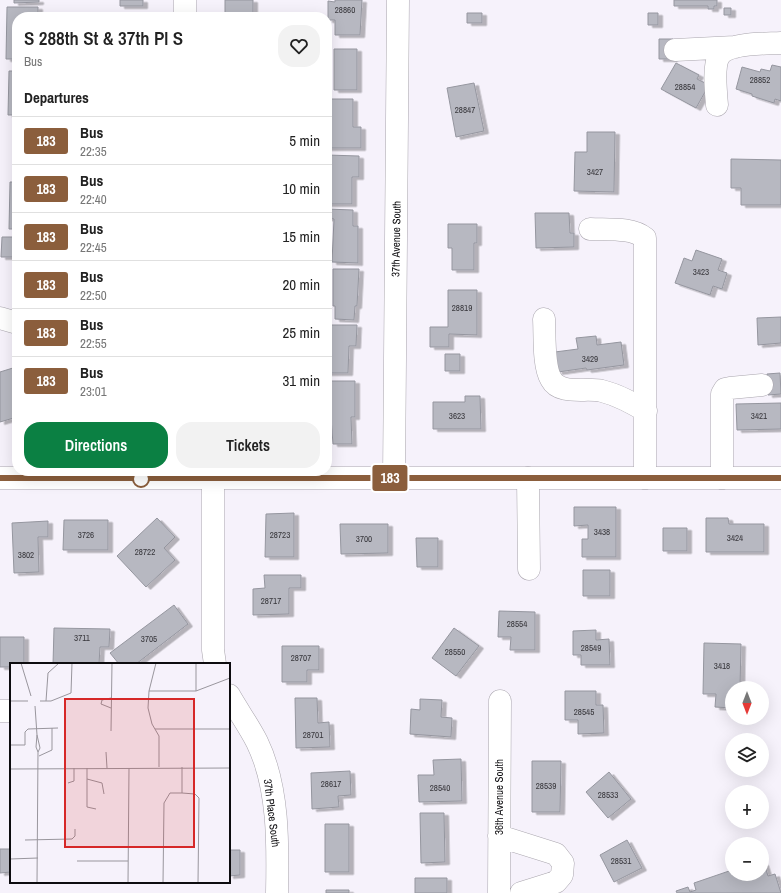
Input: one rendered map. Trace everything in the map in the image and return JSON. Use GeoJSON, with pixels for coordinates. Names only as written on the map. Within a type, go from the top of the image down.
{"type":"FeatureCollection","features":[{"type":"Feature","properties":{"kind":"street"},"geometry":{"type":"LineString","coordinates":[[185,0],[185,12]]}},
{"type":"Feature","properties":{"kind":"street","name":"37th Avenue South"},"geometry":{"type":"LineString","coordinates":[[394,478],[398,0]]}},
{"type":"Feature","properties":{"kind":"street"},"geometry":{"type":"LineString","coordinates":[[675,50],[721,50],[781,43]]}},
{"type":"Feature","properties":{"kind":"street"},"geometry":{"type":"LineString","coordinates":[[717,105],[716,76],[721,50]]}},
{"type":"Feature","properties":{"kind":"street"},"geometry":{"type":"LineString","coordinates":[[590,230],[629,231],[639,233],[645,238],[645,478]]}},
{"type":"Feature","properties":{"kind":"street"},"geometry":{"type":"LineString","coordinates":[[0,318],[12,322]]}},
{"type":"Feature","properties":{"kind":"street"},"geometry":{"type":"LineString","coordinates":[[544,319],[548,370],[554,384],[560,388],[601,390],[618,396],[646,412]]}},
{"type":"Feature","properties":{"kind":"street"},"geometry":{"type":"LineString","coordinates":[[722,478],[722,394],[725,389],[762,385]]}},
{"type":"Feature","properties":{"kind":"street"},"geometry":{"type":"LineString","coordinates":[[0,478],[48,476]]}},
{"type":"Feature","properties":{"kind":"street"},"geometry":{"type":"LineString","coordinates":[[107,476],[213,479],[781,478]]}},
{"type":"Feature","properties":{"kind":"street"},"geometry":{"type":"LineString","coordinates":[[528,478],[529,569]]}},
{"type":"Feature","properties":{"kind":"street"},"geometry":{"type":"LineString","coordinates":[[213,479],[213,642],[215,663]]}},
{"type":"Feature","properties":{"kind":"street","name":"36th Avenue South"},"geometry":{"type":"LineString","coordinates":[[499,893],[500,701]]}},
{"type":"Feature","properties":{"kind":"street","name":"37th Place South"},"geometry":{"type":"LineString","coordinates":[[232,705],[257,743],[270,781],[278,839],[276,893]]}},
{"type":"Feature","properties":{"kind":"street"},"geometry":{"type":"LineString","coordinates":[[499,836],[556,854],[562,863],[562,875],[556,882],[521,893]]}},
{"type":"Feature","properties":{"kind":"building"},"geometry":{"type":"Polygon","coordinates":[[[14,0],[39,0],[39,2],[14,3],[14,0]]]}},
{"type":"Feature","properties":{"kind":"building"},"geometry":{"type":"Polygon","coordinates":[[[120,0],[143,0],[143,6],[120,6],[120,0]]]}},
{"type":"Feature","properties":{"kind":"building"},"geometry":{"type":"Polygon","coordinates":[[[225,0],[253,0],[253,12],[225,12],[225,0]]]}},
{"type":"Feature","properties":{"kind":"building"},"geometry":{"type":"Polygon","coordinates":[[[335,0],[362,0],[360,35],[335,35],[335,20],[332,20],[332,12],[328,12],[328,1],[335,2],[335,0]]]}},
{"type":"Feature","properties":{"kind":"building"},"geometry":{"type":"Polygon","coordinates":[[[674,0],[717,0],[717,6],[714,6],[714,9],[708,9],[708,6],[674,6],[674,0]]]}},
{"type":"Feature","properties":{"kind":"building"},"geometry":{"type":"Polygon","coordinates":[[[7,7],[38,7],[38,12],[12,12],[12,59],[6,59],[7,7]]]}},
{"type":"Feature","properties":{"kind":"building"},"geometry":{"type":"Polygon","coordinates":[[[724,8],[731,8],[731,15],[724,15],[724,8]]]}},
{"type":"Feature","properties":{"kind":"building"},"geometry":{"type":"Polygon","coordinates":[[[467,13],[482,13],[482,23],[467,23],[467,13]]]}},
{"type":"Feature","properties":{"kind":"building"},"geometry":{"type":"Polygon","coordinates":[[[648,13],[658,13],[658,25],[648,25],[648,13]]]}},
{"type":"Feature","properties":{"kind":"building"},"geometry":{"type":"Polygon","coordinates":[[[659,39],[673,39],[673,59],[659,59],[659,39]]]}},
{"type":"Feature","properties":{"kind":"building"},"geometry":{"type":"Polygon","coordinates":[[[334,49],[357,49],[357,90],[334,90],[334,49]]]}},
{"type":"Feature","properties":{"kind":"building"},"geometry":{"type":"Polygon","coordinates":[[[676,63],[699,75],[697,79],[709,85],[696,108],[661,89],[676,63]]]}},
{"type":"Feature","properties":{"kind":"building"},"geometry":{"type":"Polygon","coordinates":[[[772,65],[781,67],[781,101],[775,99],[774,103],[736,89],[742,67],[760,72],[761,69],[770,71],[772,65]]]}},
{"type":"Feature","properties":{"kind":"building"},"geometry":{"type":"Polygon","coordinates":[[[9,71],[12,71],[12,115],[8,115],[9,71]]]}},
{"type":"Feature","properties":{"kind":"building"},"geometry":{"type":"Polygon","coordinates":[[[474,83],[484,131],[456,137],[447,88],[474,83]]]}},
{"type":"Feature","properties":{"kind":"building"},"geometry":{"type":"Polygon","coordinates":[[[332,99],[353,99],[353,127],[361,127],[361,148],[332,148],[332,99]]]}},
{"type":"Feature","properties":{"kind":"building"},"geometry":{"type":"Polygon","coordinates":[[[587,132],[615,132],[614,192],[574,191],[575,152],[587,152],[587,132]]]}},
{"type":"Feature","properties":{"kind":"building"},"geometry":{"type":"Polygon","coordinates":[[[332,155],[359,156],[359,177],[352,177],[352,204],[332,204],[332,155]]]}},
{"type":"Feature","properties":{"kind":"building"},"geometry":{"type":"Polygon","coordinates":[[[731,159],[781,160],[781,205],[741,205],[741,188],[731,188],[731,159]]]}},
{"type":"Feature","properties":{"kind":"building"},"geometry":{"type":"Polygon","coordinates":[[[10,182],[12,182],[12,229],[9,229],[10,182]]]}},
{"type":"Feature","properties":{"kind":"building"},"geometry":{"type":"Polygon","coordinates":[[[332,209],[353,210],[353,226],[358,226],[358,263],[332,262],[334,219],[332,219],[332,209]]]}},
{"type":"Feature","properties":{"kind":"building"},"geometry":{"type":"Polygon","coordinates":[[[535,213],[569,213],[570,233],[574,233],[574,247],[536,248],[535,213]]]}},
{"type":"Feature","properties":{"kind":"building"},"geometry":{"type":"Polygon","coordinates":[[[448,224],[477,224],[477,243],[474,243],[474,270],[452,270],[452,248],[448,248],[448,224]]]}},
{"type":"Feature","properties":{"kind":"building"},"geometry":{"type":"Polygon","coordinates":[[[2,237],[12,237],[12,257],[1,257],[2,237]]]}},
{"type":"Feature","properties":{"kind":"building"},"geometry":{"type":"Polygon","coordinates":[[[696,250],[722,259],[718,270],[727,273],[722,289],[713,286],[710,295],[675,283],[684,258],[692,261],[696,250]]]}},
{"type":"Feature","properties":{"kind":"building"},"geometry":{"type":"Polygon","coordinates":[[[333,269],[359,269],[357,306],[355,306],[354,320],[335,319],[335,306],[333,306],[333,269]]]}},
{"type":"Feature","properties":{"kind":"building"},"geometry":{"type":"Polygon","coordinates":[[[448,290],[477,290],[477,335],[449,334],[449,347],[430,347],[430,327],[448,327],[448,290]]]}},
{"type":"Feature","properties":{"kind":"building"},"geometry":{"type":"Polygon","coordinates":[[[781,317],[781,343],[758,345],[757,318],[781,317]]]}},
{"type":"Feature","properties":{"kind":"building"},"geometry":{"type":"Polygon","coordinates":[[[332,325],[357,325],[356,346],[349,346],[348,373],[332,373],[332,325]]]}},
{"type":"Feature","properties":{"kind":"building"},"geometry":{"type":"Polygon","coordinates":[[[596,336],[597,345],[621,342],[624,365],[558,372],[555,352],[578,349],[576,338],[596,336]]]}},
{"type":"Feature","properties":{"kind":"building"},"geometry":{"type":"Polygon","coordinates":[[[445,354],[460,354],[460,371],[445,371],[445,354]]]}},
{"type":"Feature","properties":{"kind":"building"},"geometry":{"type":"Polygon","coordinates":[[[12,368],[12,418],[0,422],[0,372],[12,368]]]}},
{"type":"Feature","properties":{"kind":"building"},"geometry":{"type":"Polygon","coordinates":[[[780,373],[781,394],[768,395],[767,374],[780,373]]]}},
{"type":"Feature","properties":{"kind":"building"},"geometry":{"type":"Polygon","coordinates":[[[332,381],[355,381],[355,417],[351,417],[352,444],[333,444],[332,381]]]}},
{"type":"Feature","properties":{"kind":"building"},"geometry":{"type":"Polygon","coordinates":[[[465,396],[480,396],[481,429],[433,429],[433,402],[465,402],[465,396]]]}},
{"type":"Feature","properties":{"kind":"building"},"geometry":{"type":"Polygon","coordinates":[[[781,403],[781,429],[737,430],[736,404],[781,403]]]}},
{"type":"Feature","properties":{"kind":"building"},"geometry":{"type":"Polygon","coordinates":[[[574,507],[616,507],[616,557],[582,557],[582,539],[588,539],[588,525],[574,526],[574,507]]]}},
{"type":"Feature","properties":{"kind":"building"},"geometry":{"type":"Polygon","coordinates":[[[294,513],[294,557],[265,557],[266,514],[294,513]]]}},
{"type":"Feature","properties":{"kind":"building"},"geometry":{"type":"Polygon","coordinates":[[[157,518],[175,537],[164,548],[175,560],[146,587],[117,556],[157,518]]]}},
{"type":"Feature","properties":{"kind":"building"},"geometry":{"type":"Polygon","coordinates":[[[706,518],[728,518],[729,524],[764,524],[764,552],[706,552],[706,518]]]}},
{"type":"Feature","properties":{"kind":"building"},"geometry":{"type":"Polygon","coordinates":[[[64,520],[108,520],[108,550],[63,550],[64,520]]]}},
{"type":"Feature","properties":{"kind":"building"},"geometry":{"type":"Polygon","coordinates":[[[48,521],[48,537],[38,537],[39,572],[14,573],[12,523],[48,521]]]}},
{"type":"Feature","properties":{"kind":"building"},"geometry":{"type":"Polygon","coordinates":[[[340,524],[388,524],[388,553],[341,554],[340,524]]]}},
{"type":"Feature","properties":{"kind":"building"},"geometry":{"type":"Polygon","coordinates":[[[663,528],[687,528],[687,551],[663,551],[663,528]]]}},
{"type":"Feature","properties":{"kind":"building"},"geometry":{"type":"Polygon","coordinates":[[[416,538],[438,538],[438,567],[417,567],[416,538]]]}},
{"type":"Feature","properties":{"kind":"building"},"geometry":{"type":"Polygon","coordinates":[[[583,570],[610,570],[610,596],[583,596],[583,570]]]}},
{"type":"Feature","properties":{"kind":"building"},"geometry":{"type":"Polygon","coordinates":[[[264,575],[301,575],[301,588],[289,588],[289,614],[253,615],[253,589],[265,588],[264,575]]]}},
{"type":"Feature","properties":{"kind":"building"},"geometry":{"type":"Polygon","coordinates":[[[174,605],[188,624],[137,663],[118,663],[110,653],[174,605]]]}},
{"type":"Feature","properties":{"kind":"building"},"geometry":{"type":"Polygon","coordinates":[[[499,611],[535,612],[535,650],[510,650],[511,637],[498,637],[499,611]]]}},
{"type":"Feature","properties":{"kind":"building"},"geometry":{"type":"Polygon","coordinates":[[[54,628],[110,629],[109,647],[100,647],[99,663],[53,663],[54,628]]]}},
{"type":"Feature","properties":{"kind":"building"},"geometry":{"type":"Polygon","coordinates":[[[454,628],[479,646],[456,676],[432,658],[454,628]]]}},
{"type":"Feature","properties":{"kind":"building"},"geometry":{"type":"Polygon","coordinates":[[[596,630],[596,640],[609,639],[610,665],[581,665],[581,655],[573,655],[573,631],[596,630]]]}},
{"type":"Feature","properties":{"kind":"building"},"geometry":{"type":"Polygon","coordinates":[[[0,637],[24,637],[24,663],[10,663],[10,667],[0,667],[0,637]]]}},
{"type":"Feature","properties":{"kind":"building"},"geometry":{"type":"Polygon","coordinates":[[[704,643],[741,644],[740,681],[725,681],[725,708],[715,707],[716,694],[703,694],[704,643]]]}},
{"type":"Feature","properties":{"kind":"building"},"geometry":{"type":"Polygon","coordinates":[[[282,646],[319,646],[319,670],[307,670],[307,682],[282,682],[282,646]]]}},
{"type":"Feature","properties":{"kind":"building"},"geometry":{"type":"Polygon","coordinates":[[[565,691],[596,691],[596,705],[603,705],[604,733],[578,734],[578,720],[565,720],[565,691]]]}},
{"type":"Feature","properties":{"kind":"building"},"geometry":{"type":"Polygon","coordinates":[[[295,698],[317,698],[318,723],[329,722],[330,747],[296,748],[295,698]]]}},
{"type":"Feature","properties":{"kind":"building"},"geometry":{"type":"Polygon","coordinates":[[[420,699],[442,700],[441,717],[452,718],[451,737],[410,734],[411,709],[420,710],[420,699]]]}},
{"type":"Feature","properties":{"kind":"building"},"geometry":{"type":"Polygon","coordinates":[[[461,759],[462,801],[419,802],[418,775],[434,775],[433,760],[461,759]]]}},
{"type":"Feature","properties":{"kind":"building"},"geometry":{"type":"Polygon","coordinates":[[[532,761],[561,761],[560,812],[532,812],[532,761]]]}},
{"type":"Feature","properties":{"kind":"building"},"geometry":{"type":"Polygon","coordinates":[[[350,771],[351,795],[338,796],[339,807],[312,809],[311,773],[350,771]]]}},
{"type":"Feature","properties":{"kind":"building"},"geometry":{"type":"Polygon","coordinates":[[[609,772],[631,799],[608,818],[586,792],[609,772]]]}},
{"type":"Feature","properties":{"kind":"building"},"geometry":{"type":"Polygon","coordinates":[[[420,813],[444,813],[445,862],[421,863],[420,813]]]}},
{"type":"Feature","properties":{"kind":"building"},"geometry":{"type":"Polygon","coordinates":[[[325,824],[349,824],[349,872],[325,872],[325,824]]]}},
{"type":"Feature","properties":{"kind":"building"},"geometry":{"type":"Polygon","coordinates":[[[627,840],[642,868],[614,882],[600,855],[627,840]]]}},
{"type":"Feature","properties":{"kind":"building"},"geometry":{"type":"Polygon","coordinates":[[[0,849],[10,849],[10,872],[0,873],[0,849]]]}},
{"type":"Feature","properties":{"kind":"building"},"geometry":{"type":"Polygon","coordinates":[[[230,850],[240,850],[240,875],[230,876],[230,850]]]}},
{"type":"Feature","properties":{"kind":"building"},"geometry":{"type":"Polygon","coordinates":[[[725,872],[725,881],[769,881],[769,876],[775,874],[781,893],[677,893],[676,891],[688,887],[690,892],[696,890],[694,883],[725,872]]]}},
{"type":"Feature","properties":{"kind":"building"},"geometry":{"type":"Polygon","coordinates":[[[415,878],[447,878],[447,893],[415,893],[415,878]]]}},
{"type":"Feature","properties":{"kind":"building"},"geometry":{"type":"Polygon","coordinates":[[[326,890],[349,890],[349,893],[326,893],[326,890]]]}},
{"type":"Feature","properties":{"kind":"bus line","name":"183"},"geometry":{"type":"LineString","coordinates":[[0,478],[781,478]]}}]}
